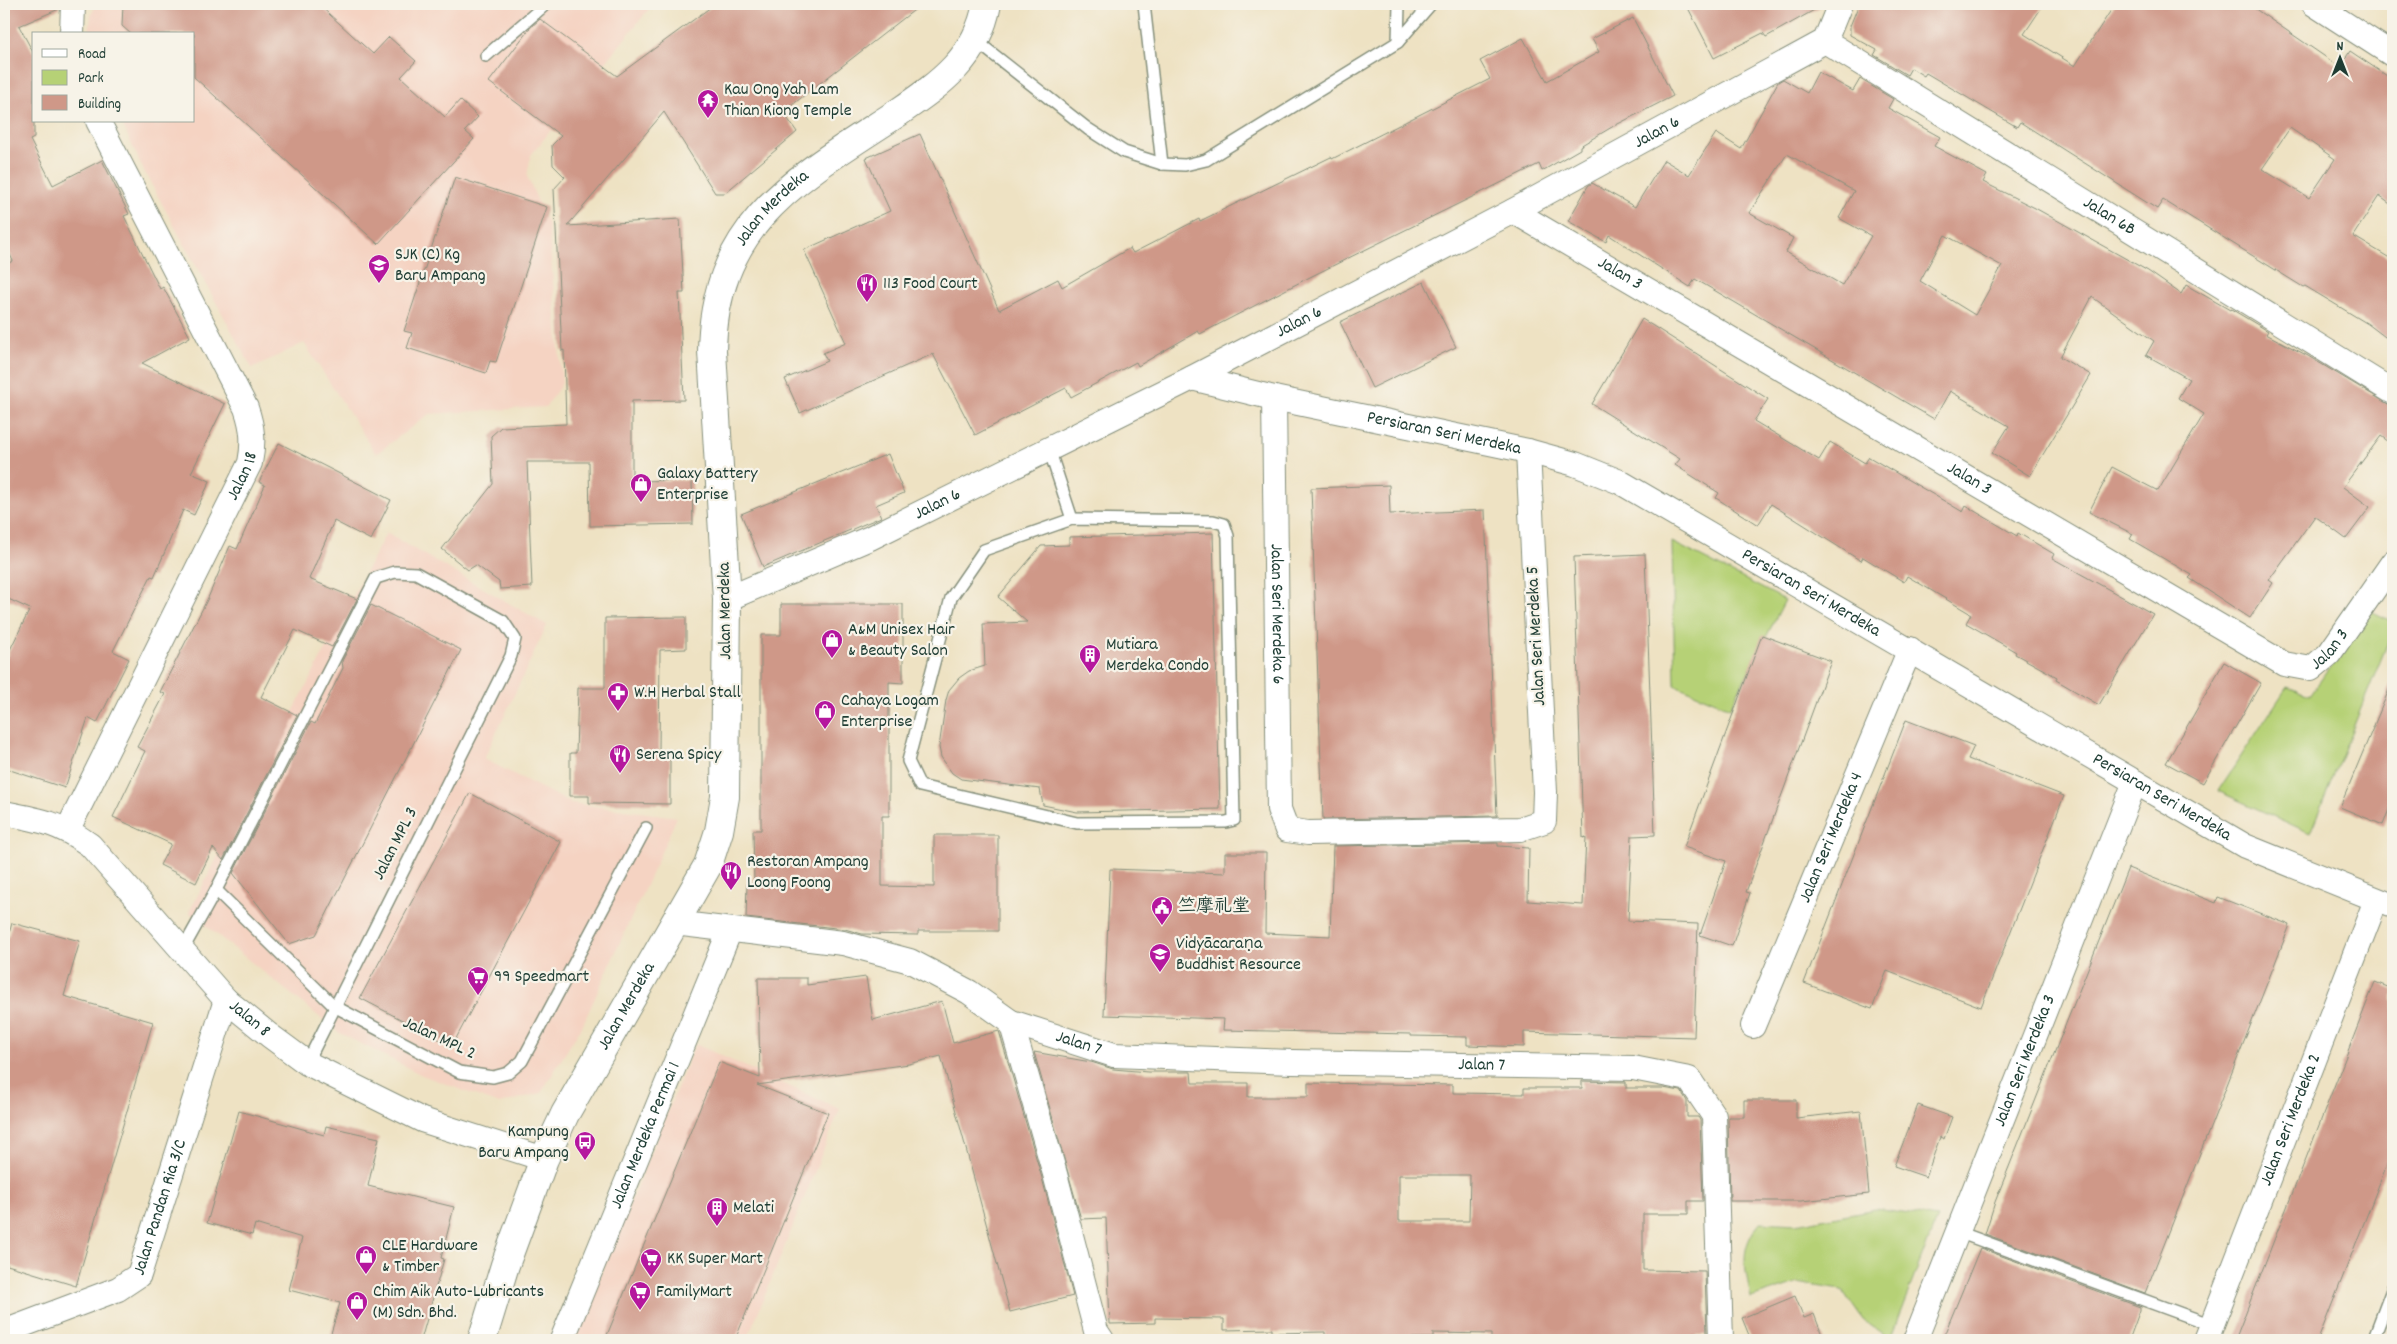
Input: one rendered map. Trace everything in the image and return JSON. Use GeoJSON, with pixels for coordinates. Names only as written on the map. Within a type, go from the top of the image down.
{"type":"FeatureCollection","features":[{"type":"Feature","properties":{"kind":"street"},"geometry":{"type":"LineString","coordinates":[[72,32],[73,4]]}},
{"type":"Feature","properties":{"kind":"street","name":"Jalan Merdeka"},"geometry":{"type":"LineString","coordinates":[[482,1340],[505,1265],[544,1159],[582,1082],[708,865],[719,831],[725,797],[727,598],[712,351],[713,319],[731,261],[745,234],[774,200],[826,160],[940,84],[960,65],[975,40],[985,17],[987,4]]}},
{"type":"Feature","properties":{"kind":"street"},"geometry":{"type":"LineString","coordinates":[[1825,40],[1840,4]]}},
{"type":"Feature","properties":{"kind":"street"},"geometry":{"type":"LineString","coordinates":[[2314,4],[2393,55]]}},
{"type":"Feature","properties":{"kind":"street","name":"Jalan 6"},"geometry":{"type":"LineString","coordinates":[[727,598],[870,538],[1192,378],[1513,212],[1825,40]]}},
{"type":"Feature","properties":{"kind":"street","name":"Jalan 6B"},"geometry":{"type":"LineString","coordinates":[[1825,40],[2393,392]]}},
{"type":"Feature","properties":{"kind":"street","name":"Jalan 18"},"geometry":{"type":"LineString","coordinates":[[68,829],[250,463],[253,444],[252,426],[246,408],[99,122]]}},
{"type":"Feature","properties":{"kind":"street","name":"Jalan 3"},"geometry":{"type":"LineString","coordinates":[[1513,212],[2284,664],[2311,669],[2329,654],[2393,562]]}},
{"type":"Feature","properties":{"kind":"street","name":"Persiaran Seri Merdeka"},"geometry":{"type":"LineString","coordinates":[[1192,378],[1274,398],[1528,452],[1575,464],[1620,482],[1910,649],[2245,846],[2385,903]]}},
{"type":"Feature","properties":{"kind":"street","name":"Jalan Seri Merdeka 6"},"geometry":{"type":"LineString","coordinates":[[1274,398],[1279,809],[1287,830],[1308,833],[1520,829],[1544,821]]}},
{"type":"Feature","properties":{"kind":"street","name":"Jalan Seri Merdeka 5"},"geometry":{"type":"LineString","coordinates":[[1528,452],[1545,792],[1544,821]]}},
{"type":"Feature","properties":{"kind":"street","name":"Jalan Seri Merdeka 4"},"geometry":{"type":"LineString","coordinates":[[1753,1026],[1910,649]]}},
{"type":"Feature","properties":{"kind":"street","name":"Jalan Seri Merdeka 3"},"geometry":{"type":"LineString","coordinates":[[1915,1340],[2135,782]]}},
{"type":"Feature","properties":{"kind":"street","name":"Jalan 8"},"geometry":{"type":"LineString","coordinates":[[4,813],[39,819],[68,829],[90,844],[226,1000],[307,1063],[422,1120],[544,1159]]}},
{"type":"Feature","properties":{"kind":"street","name":"Jalan Seri Merdeka 2"},"geometry":{"type":"LineString","coordinates":[[2209,1332],[2385,903]]}},
{"type":"Feature","properties":{"kind":"street","name":"Jalan 7"},"geometry":{"type":"LineString","coordinates":[[674,922],[843,943],[910,961],[969,992],[1011,1022],[1114,1055],[1302,1062],[1634,1068],[1689,1079],[1714,1116],[1721,1340]]}},
{"type":"Feature","properties":{"kind":"street","name":"Jalan Merdeka Permai 1"},"geometry":{"type":"LineString","coordinates":[[562,1340],[730,930]]}},
{"type":"Feature","properties":{"kind":"street","name":"Jalan Pandan Ria 3/C"},"geometry":{"type":"LineString","coordinates":[[4,1332],[118,1289],[140,1275],[226,1000]]}},
{"type":"Feature","properties":{"kind":"street"},"geometry":{"type":"LineString","coordinates":[[1011,1022],[1096,1330],[1102,1340]]}},
{"type":"Feature","properties":{"kind":"lane"},"geometry":{"type":"LineString","coordinates":[[486,56],[546,4]]}},
{"type":"Feature","properties":{"kind":"lane"},"geometry":{"type":"LineString","coordinates":[[1144,4],[1162,164]]}},
{"type":"Feature","properties":{"kind":"lane"},"geometry":{"type":"LineString","coordinates":[[1398,42],[1399,4]]}},
{"type":"Feature","properties":{"kind":"lane"},"geometry":{"type":"LineString","coordinates":[[975,40],[1088,129],[1124,152],[1162,164],[1185,165],[1206,160],[1398,42],[1431,4]]}},
{"type":"Feature","properties":{"kind":"lane"},"geometry":{"type":"LineString","coordinates":[[1048,450],[1072,519]]}},
{"type":"Feature","properties":{"kind":"lane"},"geometry":{"type":"LineString","coordinates":[[1072,519],[1213,521],[1224,524],[1228,536],[1234,820],[1226,822],[1077,823],[920,786],[908,760],[951,598],[984,550],[1072,519]]}},
{"type":"Feature","properties":{"kind":"lane","name":"Jalan MPL 3"},"geometry":{"type":"LineString","coordinates":[[216,890],[376,578],[395,572],[416,573],[503,621],[515,639],[511,656],[307,1063]]}},
{"type":"Feature","properties":{"kind":"lane","name":"Jalan MPL 2"},"geometry":{"type":"LineString","coordinates":[[216,890],[334,1006],[459,1072],[493,1077],[508,1073],[522,1061],[646,828]]}},
{"type":"Feature","properties":{"kind":"lane"},"geometry":{"type":"LineString","coordinates":[[183,949],[216,890]]}},
{"type":"Feature","properties":{"kind":"lane"},"geometry":{"type":"LineString","coordinates":[[1958,1232],[2209,1332]]}},
{"type":"Feature","properties":{"kind":"lane"},"geometry":{"type":"LineString","coordinates":[[2373,1340],[2393,1287]]}},
{"type":"Feature","properties":{"kind":"shaded area","name":"SJK (C) Kg Baru Ampang"},"geometry":{"type":"Polygon","coordinates":[[[96,4],[653,4],[531,155],[527,176],[548,225],[562,383],[546,407],[429,414],[376,454],[304,343],[252,368],[143,169],[121,122],[195,122],[195,32],[89,32],[91,16],[96,4]]]}},
{"type":"Feature","properties":{"kind":"shaded area"},"geometry":{"type":"Polygon","coordinates":[[[386,533],[547,625],[484,759],[571,803],[677,817],[583,1024],[541,1093],[499,1104],[422,1075],[338,1032],[189,912],[386,533]]]}},
{"type":"Feature","properties":{"kind":"shaded area","name":"Melati"},"geometry":{"type":"Polygon","coordinates":[[[695,1044],[840,1109],[747,1340],[574,1340],[695,1044]]]}},
{"type":"Feature","properties":{"kind":"green space"},"geometry":{"type":"Polygon","coordinates":[[[1672,542],[1785,600],[1730,708],[1675,685],[1672,542]]]}},
{"type":"Feature","properties":{"kind":"green space"},"geometry":{"type":"Polygon","coordinates":[[[2371,611],[2393,622],[2393,630],[2310,833],[2218,791],[2287,687],[2310,695],[2371,611]]]}},
{"type":"Feature","properties":{"kind":"green space"},"geometry":{"type":"Polygon","coordinates":[[[1875,1209],[1937,1218],[1890,1339],[1863,1320],[1842,1290],[1796,1283],[1751,1298],[1745,1258],[1748,1241],[1760,1222],[1796,1224],[1875,1209]]]}},
{"type":"Feature","properties":{"kind":"building"},"geometry":{"type":"Polygon","coordinates":[[[4,4],[59,4],[59,9],[19,26],[32,50],[32,122],[34,122],[34,138],[30,140],[53,185],[102,160],[129,214],[124,216],[160,289],[163,287],[190,337],[142,363],[225,404],[191,473],[210,481],[194,515],[183,510],[154,577],[151,576],[113,651],[129,659],[97,723],[88,718],[65,788],[4,768],[4,662],[30,609],[4,597],[4,265],[13,261],[4,242],[4,4]]]}},
{"type":"Feature","properties":{"kind":"building"},"geometry":{"type":"Polygon","coordinates":[[[123,4],[318,4],[373,54],[389,37],[416,61],[401,77],[445,117],[460,100],[478,117],[465,131],[474,139],[378,244],[195,78],[195,32],[129,32],[122,26],[123,4]]]}},
{"type":"Feature","properties":{"kind":"building"},"geometry":{"type":"Polygon","coordinates":[[[715,4],[922,4],[783,112],[797,132],[725,193],[715,193],[664,112],[567,226],[680,219],[684,293],[679,293],[684,400],[632,401],[632,481],[692,480],[693,524],[590,526],[589,462],[527,462],[532,587],[500,589],[499,582],[476,565],[468,570],[442,549],[493,484],[491,436],[501,427],[566,424],[564,350],[562,351],[554,189],[565,177],[553,165],[552,145],[561,136],[489,82],[530,28],[540,19],[617,76],[715,4]]]}},
{"type":"Feature","properties":{"kind":"building"},"geometry":{"type":"Polygon","coordinates":[[[1686,4],[1825,4],[1766,37],[1763,33],[1714,58],[1686,4]]]}},
{"type":"Feature","properties":{"kind":"building"},"geometry":{"type":"Polygon","coordinates":[[[1859,4],[2044,4],[2024,34],[2075,66],[2115,4],[2248,4],[2340,67],[2350,51],[2393,80],[2393,206],[2379,196],[2353,236],[2393,260],[2393,343],[2368,324],[2305,286],[2303,287],[2163,200],[2157,209],[2020,122],[2017,127],[1926,73],[1924,76],[1911,68],[1907,75],[1874,55],[1877,50],[1850,35],[1850,26],[1859,4]],[[2290,128],[2262,169],[2309,198],[2335,159],[2290,128]]]}},
{"type":"Feature","properties":{"kind":"building"},"geometry":{"type":"Polygon","coordinates":[[[1633,18],[1673,96],[1612,127],[1580,146],[1580,149],[1542,171],[1539,164],[1312,276],[1200,334],[1198,331],[1138,366],[1136,362],[1071,397],[1066,388],[975,435],[933,354],[800,413],[785,379],[827,361],[823,353],[846,343],[804,250],[890,211],[866,158],[920,134],[999,310],[1058,279],[1062,287],[1130,248],[1133,253],[1199,219],[1200,221],[1331,157],[1332,159],[1490,79],[1480,61],[1523,38],[1547,81],[1599,52],[1592,39],[1633,18]]]}},
{"type":"Feature","properties":{"kind":"building"},"geometry":{"type":"Polygon","coordinates":[[[1818,72],[1853,91],[1860,79],[1893,99],[1888,108],[1940,137],[1934,146],[1987,175],[1983,182],[2035,208],[2148,271],[2181,294],[2186,285],[2231,309],[2268,331],[2266,334],[2308,356],[2393,407],[2393,445],[2381,436],[2343,487],[2370,507],[2346,539],[2315,516],[2269,580],[2273,583],[2250,618],[2189,578],[2192,575],[2130,539],[2133,534],[2089,512],[2112,467],[2158,491],[2204,414],[2178,398],[2189,379],[2146,355],[2154,341],[2092,297],[2060,357],[2091,375],[2030,476],[1992,453],[2009,426],[1950,391],[1934,419],[1695,279],[1690,287],[1609,235],[1606,242],[1568,221],[1588,186],[1592,183],[1635,207],[1664,160],[1689,175],[1716,133],[1741,149],[1778,82],[1783,79],[1807,93],[1818,72]],[[1787,154],[1749,213],[1793,238],[1786,252],[1842,285],[1871,236],[1839,218],[1854,191],[1787,154]],[[1945,235],[1920,281],[1975,315],[2002,266],[1945,235]]]}},
{"type":"Feature","properties":{"kind":"building"},"geometry":{"type":"Polygon","coordinates":[[[455,177],[547,207],[496,362],[490,361],[486,373],[407,348],[412,333],[404,331],[455,177]]]}},
{"type":"Feature","properties":{"kind":"building"},"geometry":{"type":"Polygon","coordinates":[[[1424,282],[1456,347],[1372,388],[1340,322],[1424,282]]]}},
{"type":"Feature","properties":{"kind":"building"},"geometry":{"type":"Polygon","coordinates":[[[1642,319],[1768,399],[1754,421],[1819,460],[1830,442],[1865,463],[1869,457],[1963,512],[1966,506],[2017,536],[2018,533],[2054,554],[2052,558],[2153,614],[2099,705],[2056,680],[2057,677],[2015,654],[2016,652],[1966,623],[1971,614],[1907,576],[1904,582],[1863,557],[1861,561],[1771,504],[1758,525],[1716,498],[1719,493],[1675,465],[1680,459],[1592,404],[1642,319]]]}},
{"type":"Feature","properties":{"kind":"building"},"geometry":{"type":"Polygon","coordinates":[[[279,443],[391,500],[371,540],[334,521],[309,579],[357,599],[332,647],[295,630],[261,697],[297,715],[223,860],[213,848],[196,883],[160,865],[171,844],[113,817],[145,751],[137,747],[165,694],[160,692],[208,598],[230,546],[237,549],[265,485],[259,482],[279,443]]]}},
{"type":"Feature","properties":{"kind":"building"},"geometry":{"type":"Polygon","coordinates":[[[888,454],[904,493],[876,505],[881,517],[763,567],[741,514],[888,454]]]}},
{"type":"Feature","properties":{"kind":"building"},"geometry":{"type":"Polygon","coordinates":[[[1389,485],[1390,514],[1485,510],[1497,816],[1323,819],[1311,488],[1389,485]]]}},
{"type":"Feature","properties":{"kind":"building","name":"Mutiara Merdeka Condo"},"geometry":{"type":"Polygon","coordinates":[[[1213,533],[1220,809],[1077,812],[1043,805],[1040,789],[961,779],[952,773],[941,757],[939,747],[949,690],[959,678],[969,671],[985,666],[983,624],[1027,622],[998,597],[1041,546],[1069,545],[1069,537],[1213,533]]]}},
{"type":"Feature","properties":{"kind":"building"},"geometry":{"type":"Polygon","coordinates":[[[1645,554],[1655,835],[1632,836],[1628,921],[1698,924],[1694,1037],[1524,1032],[1524,1047],[1467,1045],[1467,1037],[1223,1030],[1224,1019],[1104,1015],[1110,869],[1225,873],[1225,853],[1266,853],[1265,933],[1330,936],[1333,846],[1498,843],[1498,846],[1529,848],[1528,901],[1583,905],[1586,837],[1583,838],[1574,557],[1645,554]]]}},
{"type":"Feature","properties":{"kind":"building"},"geometry":{"type":"Polygon","coordinates":[[[781,604],[903,604],[903,683],[889,682],[889,816],[882,816],[882,886],[934,887],[934,835],[998,835],[998,931],[918,931],[918,935],[862,934],[845,929],[746,918],[747,884],[754,884],[753,830],[761,830],[761,635],[781,635],[781,604]]]}},
{"type":"Feature","properties":{"kind":"building"},"geometry":{"type":"Polygon","coordinates":[[[371,605],[461,650],[316,935],[289,944],[233,873],[311,722],[315,724],[343,668],[342,661],[371,605]]]}},
{"type":"Feature","properties":{"kind":"building"},"geometry":{"type":"Polygon","coordinates":[[[686,617],[686,649],[660,650],[659,752],[670,753],[670,804],[589,803],[589,796],[570,796],[570,753],[576,753],[578,688],[605,688],[605,618],[686,617]]]}},
{"type":"Feature","properties":{"kind":"building"},"geometry":{"type":"Polygon","coordinates":[[[1762,635],[1831,661],[1746,892],[1750,893],[1732,946],[1700,935],[1726,861],[1684,847],[1762,635]]]}},
{"type":"Feature","properties":{"kind":"building"},"geometry":{"type":"Polygon","coordinates":[[[2224,662],[2261,683],[2203,783],[2166,763],[2224,662]]]}},
{"type":"Feature","properties":{"kind":"building"},"geometry":{"type":"Polygon","coordinates":[[[2393,680],[2393,799],[2383,825],[2340,807],[2393,680]]]}},
{"type":"Feature","properties":{"kind":"building"},"geometry":{"type":"Polygon","coordinates":[[[1906,720],[1974,746],[1968,759],[2064,796],[1981,1007],[1887,971],[1872,1009],[1804,983],[1906,720]]]}},
{"type":"Feature","properties":{"kind":"building"},"geometry":{"type":"Polygon","coordinates":[[[470,793],[561,842],[452,1046],[360,998],[470,793]]]}},
{"type":"Feature","properties":{"kind":"building"},"geometry":{"type":"Polygon","coordinates":[[[2128,868],[2216,903],[2218,897],[2290,925],[2145,1293],[1985,1234],[1995,1202],[2128,868]]]}},
{"type":"Feature","properties":{"kind":"building"},"geometry":{"type":"Polygon","coordinates":[[[12,923],[80,941],[64,996],[153,1022],[76,1286],[4,1264],[4,952],[12,923]]]}},
{"type":"Feature","properties":{"kind":"building"},"geometry":{"type":"Polygon","coordinates":[[[866,977],[873,1020],[942,1001],[953,1043],[999,1031],[1042,1178],[1073,1296],[1010,1312],[941,1056],[909,1064],[757,1085],[828,1113],[735,1340],[605,1340],[719,1062],[760,1078],[758,978],[807,978],[807,985],[866,977]]]}},
{"type":"Feature","properties":{"kind":"building"},"geometry":{"type":"Polygon","coordinates":[[[2375,982],[2393,989],[2393,1149],[2318,1340],[2235,1340],[2375,982]]]}},
{"type":"Feature","properties":{"kind":"building"},"geometry":{"type":"Polygon","coordinates":[[[1034,1052],[1091,1062],[1113,1069],[1148,1072],[1191,1072],[1192,1083],[1248,1083],[1248,1097],[1308,1097],[1308,1083],[1453,1085],[1453,1093],[1524,1094],[1524,1088],[1582,1088],[1582,1081],[1626,1082],[1626,1088],[1663,1088],[1681,1091],[1687,1101],[1687,1117],[1698,1117],[1700,1120],[1703,1201],[1688,1201],[1688,1214],[1643,1214],[1643,1270],[1705,1271],[1707,1335],[1696,1335],[1696,1340],[1491,1340],[1491,1334],[1433,1333],[1433,1338],[1379,1338],[1325,1336],[1325,1332],[1272,1333],[1272,1329],[1224,1330],[1224,1319],[1155,1318],[1155,1323],[1110,1324],[1106,1218],[1081,1219],[1034,1052]],[[1399,1175],[1399,1221],[1469,1221],[1470,1175],[1399,1175]]]}},
{"type":"Feature","properties":{"kind":"building"},"geometry":{"type":"Polygon","coordinates":[[[1744,1100],[1796,1100],[1796,1118],[1861,1111],[1869,1194],[1801,1201],[1730,1201],[1728,1117],[1744,1117],[1744,1100]]]}},
{"type":"Feature","properties":{"kind":"building"},"geometry":{"type":"Polygon","coordinates":[[[1918,1105],[1952,1117],[1944,1139],[1940,1137],[1926,1177],[1894,1166],[1918,1105]]]}},
{"type":"Feature","properties":{"kind":"building"},"geometry":{"type":"Polygon","coordinates":[[[239,1111],[324,1135],[326,1126],[379,1138],[368,1186],[454,1207],[441,1258],[444,1259],[421,1340],[329,1340],[340,1303],[289,1290],[302,1238],[255,1224],[252,1235],[207,1223],[239,1111]]]}},
{"type":"Feature","properties":{"kind":"building"},"geometry":{"type":"Polygon","coordinates":[[[1980,1248],[2140,1307],[2129,1340],[1942,1340],[1980,1248]]]}},
{"type":"Feature","properties":{"kind":"building"},"geometry":{"type":"Polygon","coordinates":[[[1795,1296],[1804,1318],[1814,1314],[1824,1340],[1751,1340],[1742,1318],[1795,1296]]]}},
{"type":"Feature","properties":{"kind":"place","name":"Kau Ong Yah Lam Thian Kiong Temple"},"geometry":{"type":"Point","coordinates":[708,119]}},
{"type":"Feature","properties":{"kind":"place","name":"SJK (C) Kg Baru Ampang"},"geometry":{"type":"Point","coordinates":[379,284]}},
{"type":"Feature","properties":{"kind":"place","name":"113 Food Court"},"geometry":{"type":"Point","coordinates":[867,303]}},
{"type":"Feature","properties":{"kind":"place","name":"Galaxy Battery Enterprise"},"geometry":{"type":"Point","coordinates":[641,503]}},
{"type":"Feature","properties":{"kind":"place","name":"A&M Unisex Hair & Beauty Salon"},"geometry":{"type":"Point","coordinates":[832,659]}},
{"type":"Feature","properties":{"kind":"place","name":"Mutiara Merdeka Condo"},"geometry":{"type":"Point","coordinates":[1090,674]}},
{"type":"Feature","properties":{"kind":"place","name":"W.H Herbal Stall"},"geometry":{"type":"Point","coordinates":[618,712]}},
{"type":"Feature","properties":{"kind":"place","name":"Cahaya Logam Enterprise"},"geometry":{"type":"Point","coordinates":[825,730]}},
{"type":"Feature","properties":{"kind":"place","name":"Serena Spicy"},"geometry":{"type":"Point","coordinates":[620,774]}},
{"type":"Feature","properties":{"kind":"place","name":"Restoran Ampang Loong Foong"},"geometry":{"type":"Point","coordinates":[731,891]}},
{"type":"Feature","properties":{"kind":"place","name":"竺摩礼堂"},"geometry":{"type":"Point","coordinates":[1162,926]}},
{"type":"Feature","properties":{"kind":"place","name":"Vidyācaraṇa Buddhist Resource"},"geometry":{"type":"Point","coordinates":[1160,973]}},
{"type":"Feature","properties":{"kind":"place","name":"99 Speedmart"},"geometry":{"type":"Point","coordinates":[478,996]}},
{"type":"Feature","properties":{"kind":"place","name":"Kampung Baru Ampang"},"geometry":{"type":"Point","coordinates":[585,1161]}},
{"type":"Feature","properties":{"kind":"place","name":"Melati"},"geometry":{"type":"Point","coordinates":[717,1227]}},
{"type":"Feature","properties":{"kind":"place","name":"CLE Hardware & Timber"},"geometry":{"type":"Point","coordinates":[366,1275]}},
{"type":"Feature","properties":{"kind":"place","name":"KK Super Mart"},"geometry":{"type":"Point","coordinates":[651,1278]}},
{"type":"Feature","properties":{"kind":"place","name":"FamilyMart"},"geometry":{"type":"Point","coordinates":[640,1311]}},
{"type":"Feature","properties":{"kind":"place","name":"Chim Aik Auto-Lubricants (M) Sdn. Bhd."},"geometry":{"type":"Point","coordinates":[357,1321]}}]}
